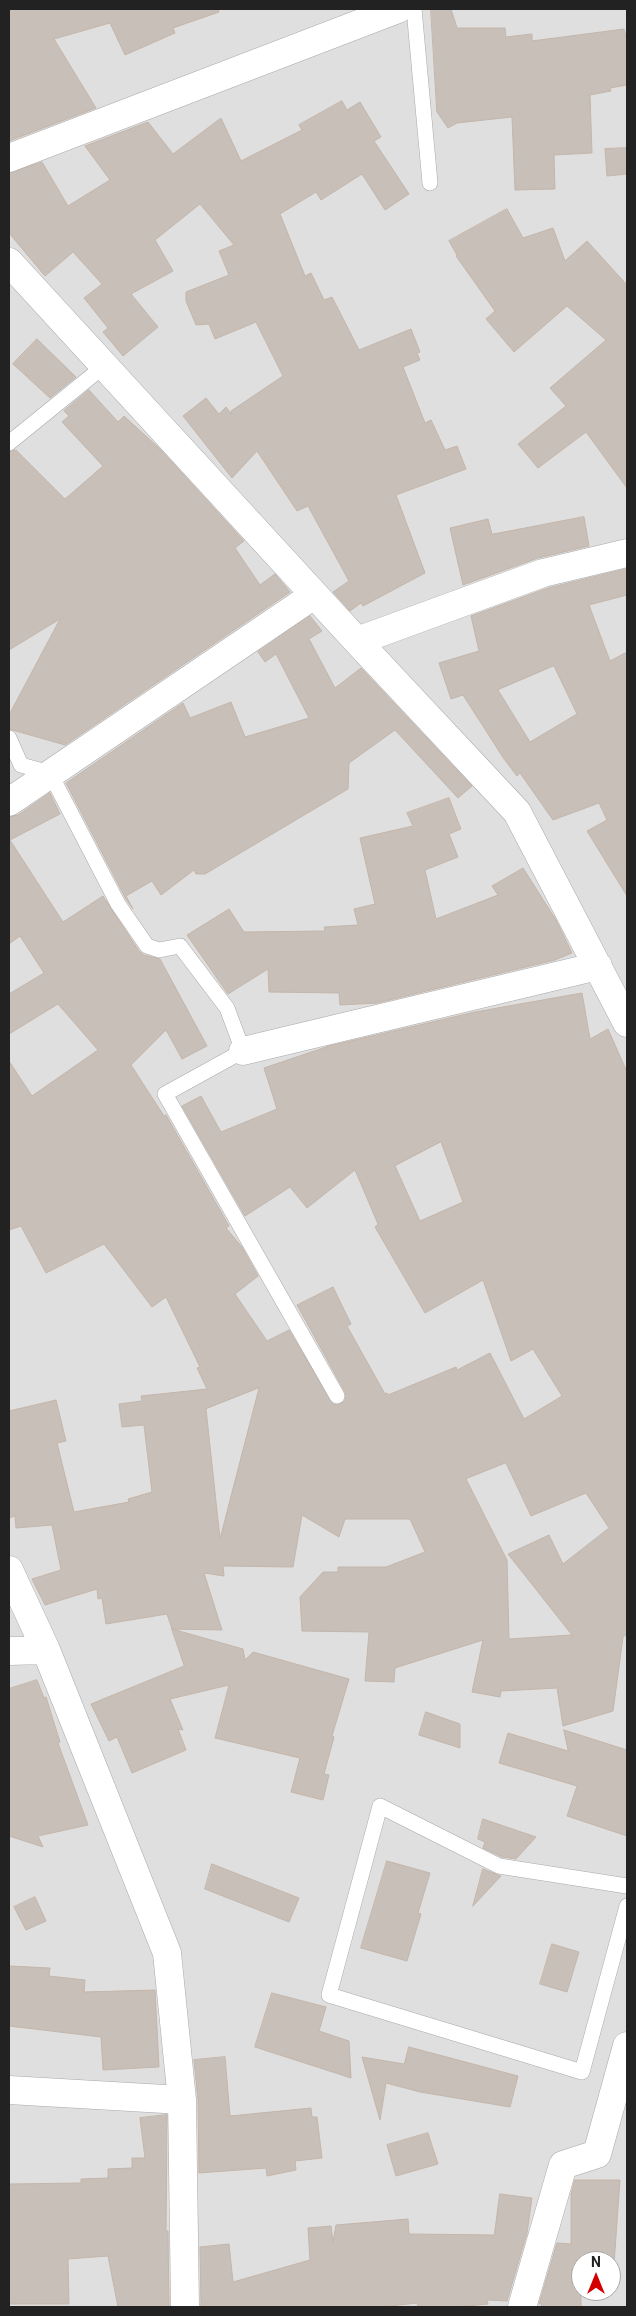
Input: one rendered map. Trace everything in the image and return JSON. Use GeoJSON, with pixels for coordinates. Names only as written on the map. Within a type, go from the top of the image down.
{"type":"FeatureCollection","features":[{"type":"Feature","properties":{"kind":"street"},"geometry":{"type":"LineString","coordinates":[[9,158],[398,9]]}},
{"type":"Feature","properties":{"kind":"street"},"geometry":{"type":"LineString","coordinates":[[9,262],[357,642],[518,812],[626,1018]]}},
{"type":"Feature","properties":{"kind":"street"},"geometry":{"type":"LineString","coordinates":[[357,642],[543,573],[627,553]]}},
{"type":"Feature","properties":{"kind":"street"},"geometry":{"type":"LineString","coordinates":[[9,802],[314,595]]}},
{"type":"Feature","properties":{"kind":"street"},"geometry":{"type":"LineString","coordinates":[[243,1051],[598,966]]}},
{"type":"Feature","properties":{"kind":"street"},"geometry":{"type":"LineString","coordinates":[[9,1570],[46,1650],[167,1953],[182,2100],[185,2307]]}},
{"type":"Feature","properties":{"kind":"street"},"geometry":{"type":"LineString","coordinates":[[9,1651],[46,1650]]}},
{"type":"Feature","properties":{"kind":"street"},"geometry":{"type":"LineString","coordinates":[[522,2307],[563,2165],[596,2154],[627,2046]]}},
{"type":"Feature","properties":{"kind":"street"},"geometry":{"type":"LineString","coordinates":[[9,2090],[182,2100]]}},
{"type":"Feature","properties":{"kind":"lane"},"geometry":{"type":"LineString","coordinates":[[414,9],[430,183]]}},
{"type":"Feature","properties":{"kind":"lane"},"geometry":{"type":"LineString","coordinates":[[9,443],[104,366]]}},
{"type":"Feature","properties":{"kind":"lane"},"geometry":{"type":"LineString","coordinates":[[9,738],[21,766],[50,773],[123,911],[147,946],[159,950],[180,946],[227,1008],[243,1051],[166,1094],[337,1396]]}},
{"type":"Feature","properties":{"kind":"lane"},"geometry":{"type":"LineString","coordinates":[[627,1886],[499,1866],[380,1806],[329,1996],[582,2072],[627,1906]]}},
{"type":"Feature","properties":{"kind":"shaded area"},"geometry":{"type":"Polygon","coordinates":[[[9,9],[627,9],[627,2307],[9,2307],[9,9]]]}},
{"type":"Feature","properties":{"kind":"building"},"geometry":{"type":"Polygon","coordinates":[[[9,9],[218,9],[219,12],[173,28],[175,33],[125,55],[110,23],[54,39],[96,108],[9,141],[9,9]]]}},
{"type":"Feature","properties":{"kind":"building"},"geometry":{"type":"Polygon","coordinates":[[[431,9],[451,9],[457,28],[505,28],[506,37],[532,34],[532,41],[624,29],[627,41],[627,85],[610,88],[611,91],[590,95],[592,153],[554,155],[555,189],[515,190],[512,117],[457,123],[448,128],[437,112],[431,9]]]}},
{"type":"Feature","properties":{"kind":"building"},"geometry":{"type":"Polygon","coordinates":[[[342,101],[347,110],[360,102],[381,137],[374,141],[409,194],[385,210],[362,174],[321,200],[316,192],[280,214],[305,276],[311,273],[324,300],[332,297],[359,350],[411,329],[420,352],[417,353],[420,360],[403,367],[425,423],[431,420],[445,450],[457,446],[466,469],[396,495],[425,573],[363,606],[361,603],[350,611],[333,592],[349,581],[308,506],[297,511],[257,451],[232,478],[183,416],[206,398],[219,414],[226,407],[232,415],[231,411],[283,376],[256,322],[215,339],[209,324],[196,325],[186,301],[186,292],[229,275],[219,251],[234,245],[200,204],[155,240],[173,271],[131,294],[158,327],[123,356],[103,332],[108,328],[84,298],[102,284],[73,252],[45,276],[9,233],[9,173],[42,162],[68,206],[110,180],[85,146],[148,122],[173,154],[221,118],[241,161],[302,130],[299,125],[342,101]]]}},
{"type":"Feature","properties":{"kind":"building"},"geometry":{"type":"Polygon","coordinates":[[[627,148],[627,174],[607,176],[605,149],[627,148]]]}},
{"type":"Feature","properties":{"kind":"building"},"geometry":{"type":"Polygon","coordinates":[[[507,209],[523,238],[553,228],[565,261],[587,241],[627,285],[627,488],[586,432],[538,468],[518,444],[566,406],[550,388],[606,340],[567,306],[514,352],[486,319],[495,311],[456,256],[449,241],[507,209]]]}},
{"type":"Feature","properties":{"kind":"building"},"geometry":{"type":"Polygon","coordinates":[[[37,339],[76,377],[50,398],[13,364],[37,339]]]}},
{"type":"Feature","properties":{"kind":"building"},"geometry":{"type":"Polygon","coordinates":[[[89,390],[118,422],[124,416],[160,449],[244,541],[235,548],[260,585],[275,574],[290,592],[65,745],[9,729],[9,715],[60,619],[9,650],[9,452],[16,450],[65,499],[103,466],[62,422],[69,416],[64,411],[89,390]]]}},
{"type":"Feature","properties":{"kind":"building"},"geometry":{"type":"Polygon","coordinates":[[[584,517],[589,546],[538,558],[463,585],[450,528],[488,519],[492,534],[584,517]]]}},
{"type":"Feature","properties":{"kind":"building"},"geometry":{"type":"Polygon","coordinates":[[[627,569],[627,595],[589,605],[610,661],[627,652],[627,896],[587,831],[607,820],[599,803],[553,820],[520,773],[517,776],[504,759],[463,695],[451,699],[439,663],[479,651],[471,616],[548,588],[627,569]],[[554,666],[498,690],[530,742],[577,714],[554,666]]]}},
{"type":"Feature","properties":{"kind":"building"},"geometry":{"type":"Polygon","coordinates":[[[310,616],[322,631],[309,639],[335,688],[361,668],[472,786],[458,798],[395,730],[349,763],[348,789],[205,874],[196,874],[194,870],[161,895],[152,881],[126,896],[133,909],[126,899],[66,783],[183,703],[190,718],[231,702],[245,737],[309,718],[276,654],[265,662],[258,652],[310,616]]]}},
{"type":"Feature","properties":{"kind":"building"},"geometry":{"type":"Polygon","coordinates":[[[50,793],[60,814],[10,840],[63,922],[103,896],[139,951],[144,955],[160,959],[207,1046],[182,1059],[166,1030],[131,1065],[164,1116],[166,1115],[229,1226],[226,1228],[242,1247],[258,1276],[235,1294],[267,1341],[289,1330],[333,1404],[337,1405],[345,1401],[345,1392],[297,1305],[333,1287],[351,1324],[347,1326],[385,1394],[387,1393],[388,1395],[456,1367],[457,1370],[490,1353],[524,1419],[562,1396],[533,1349],[511,1361],[483,1280],[425,1313],[375,1227],[378,1224],[355,1170],[307,1208],[290,1187],[245,1216],[182,1106],[201,1096],[221,1132],[277,1109],[264,1068],[329,1046],[475,1012],[582,993],[590,1039],[608,1029],[627,1072],[627,1634],[623,1637],[613,1711],[563,1726],[557,1688],[501,1691],[500,1697],[472,1692],[483,1640],[395,1668],[394,1682],[365,1681],[369,1632],[302,1631],[300,1597],[323,1572],[338,1572],[338,1567],[386,1567],[425,1552],[410,1519],[345,1519],[339,1537],[302,1515],[293,1567],[223,1566],[224,1576],[204,1573],[222,1630],[172,1629],[167,1614],[106,1624],[102,1598],[98,1599],[97,1589],[45,1605],[32,1579],[61,1570],[52,1525],[16,1528],[15,1516],[9,1518],[9,1411],[56,1400],[66,1441],[57,1443],[74,1512],[129,1502],[128,1499],[152,1492],[144,1425],[122,1427],[119,1404],[142,1401],[141,1396],[207,1389],[197,1368],[200,1367],[166,1297],[152,1307],[104,1244],[46,1273],[21,1226],[9,1230],[9,1061],[32,1096],[98,1050],[58,1004],[9,1034],[9,994],[44,973],[20,936],[9,944],[9,817],[18,815],[50,793]],[[441,1142],[395,1166],[420,1221],[463,1202],[441,1142]],[[259,1388],[206,1409],[220,1539],[259,1388]],[[506,1463],[466,1479],[507,1560],[509,1639],[572,1635],[508,1554],[549,1535],[563,1564],[609,1528],[586,1493],[531,1516],[506,1463]]]}},
{"type":"Feature","properties":{"kind":"building"},"geometry":{"type":"Polygon","coordinates":[[[449,798],[461,829],[449,834],[458,857],[425,870],[436,919],[498,895],[492,886],[523,868],[556,920],[572,953],[555,960],[377,1003],[340,1005],[339,993],[269,992],[268,969],[228,994],[187,935],[229,909],[244,932],[325,931],[324,927],[358,925],[354,909],[375,904],[360,838],[413,826],[407,813],[449,798]]]}},
{"type":"Feature","properties":{"kind":"building"},"geometry":{"type":"Polygon","coordinates":[[[172,1629],[243,1649],[245,1660],[253,1652],[349,1679],[332,1736],[334,1737],[324,1774],[329,1775],[323,1800],[291,1792],[300,1758],[215,1738],[229,1685],[170,1699],[183,1730],[178,1729],[186,1750],[132,1773],[117,1737],[109,1741],[91,1704],[184,1666],[172,1629]]]}},
{"type":"Feature","properties":{"kind":"building"},"geometry":{"type":"Polygon","coordinates":[[[37,1680],[44,1698],[46,1697],[60,1742],[58,1743],[88,1825],[38,1836],[43,1847],[9,1836],[9,1689],[37,1680]]]}},
{"type":"Feature","properties":{"kind":"building"},"geometry":{"type":"Polygon","coordinates":[[[426,1712],[460,1724],[460,1748],[419,1735],[426,1712]]]}},
{"type":"Feature","properties":{"kind":"building"},"geometry":{"type":"Polygon","coordinates":[[[564,1730],[627,1750],[627,1836],[567,1816],[577,1786],[499,1763],[508,1733],[568,1751],[564,1730]]]}},
{"type":"Feature","properties":{"kind":"building"},"geometry":{"type":"Polygon","coordinates":[[[483,1819],[536,1837],[516,1859],[502,1857],[483,1848],[485,1842],[478,1839],[483,1819]]]}},
{"type":"Feature","properties":{"kind":"building"},"geometry":{"type":"Polygon","coordinates":[[[387,1861],[430,1873],[418,1913],[421,1914],[407,1961],[361,1948],[387,1861]]]}},
{"type":"Feature","properties":{"kind":"building"},"geometry":{"type":"Polygon","coordinates":[[[212,1864],[299,1898],[289,1922],[205,1889],[212,1864]]]}},
{"type":"Feature","properties":{"kind":"building"},"geometry":{"type":"Polygon","coordinates":[[[483,1869],[501,1876],[473,1906],[483,1869]]]}},
{"type":"Feature","properties":{"kind":"building"},"geometry":{"type":"Polygon","coordinates":[[[35,1897],[46,1921],[26,1930],[14,1907],[35,1897]]]}},
{"type":"Feature","properties":{"kind":"building"},"geometry":{"type":"Polygon","coordinates":[[[552,1944],[579,1952],[567,1992],[540,1984],[552,1944]]]}},
{"type":"Feature","properties":{"kind":"building"},"geometry":{"type":"Polygon","coordinates":[[[9,1966],[50,1968],[49,1976],[85,1980],[84,1992],[155,1990],[159,2067],[103,2070],[101,2037],[9,2026],[9,1966]]]}},
{"type":"Feature","properties":{"kind":"building"},"geometry":{"type":"Polygon","coordinates":[[[272,1993],[326,2007],[319,2031],[349,2041],[351,2078],[255,2047],[272,1993]]]}},
{"type":"Feature","properties":{"kind":"building"},"geometry":{"type":"Polygon","coordinates":[[[409,2047],[518,2076],[510,2107],[420,2092],[386,2083],[380,2120],[362,2057],[404,2064],[409,2047]]]}},
{"type":"Feature","properties":{"kind":"building"},"geometry":{"type":"Polygon","coordinates":[[[225,2057],[230,2116],[311,2108],[312,2117],[317,2117],[322,2158],[295,2161],[296,2170],[267,2176],[266,2168],[199,2173],[198,2100],[194,2060],[225,2057]]]}},
{"type":"Feature","properties":{"kind":"building"},"geometry":{"type":"Polygon","coordinates":[[[167,2115],[166,2231],[168,2231],[169,2307],[118,2307],[108,2256],[68,2259],[69,2304],[9,2304],[9,2184],[81,2183],[81,2179],[108,2178],[108,2169],[132,2168],[132,2158],[145,2158],[140,2118],[167,2115]]]}},
{"type":"Feature","properties":{"kind":"building"},"geometry":{"type":"Polygon","coordinates":[[[428,2133],[438,2164],[396,2176],[387,2145],[428,2133]]]}},
{"type":"Feature","properties":{"kind":"building"},"geometry":{"type":"Polygon","coordinates":[[[575,2180],[620,2180],[615,2251],[571,2251],[571,2301],[581,2301],[581,2307],[541,2307],[542,2304],[539,2304],[557,2243],[571,2244],[571,2195],[575,2180]]]}},
{"type":"Feature","properties":{"kind":"building"},"geometry":{"type":"Polygon","coordinates":[[[500,2194],[532,2198],[527,2233],[507,2301],[487,2300],[488,2304],[457,2307],[418,2307],[417,2303],[381,2307],[201,2307],[200,2247],[229,2244],[233,2282],[310,2260],[308,2228],[331,2226],[333,2242],[336,2225],[408,2219],[409,2234],[494,2235],[500,2194]]]}}]}
